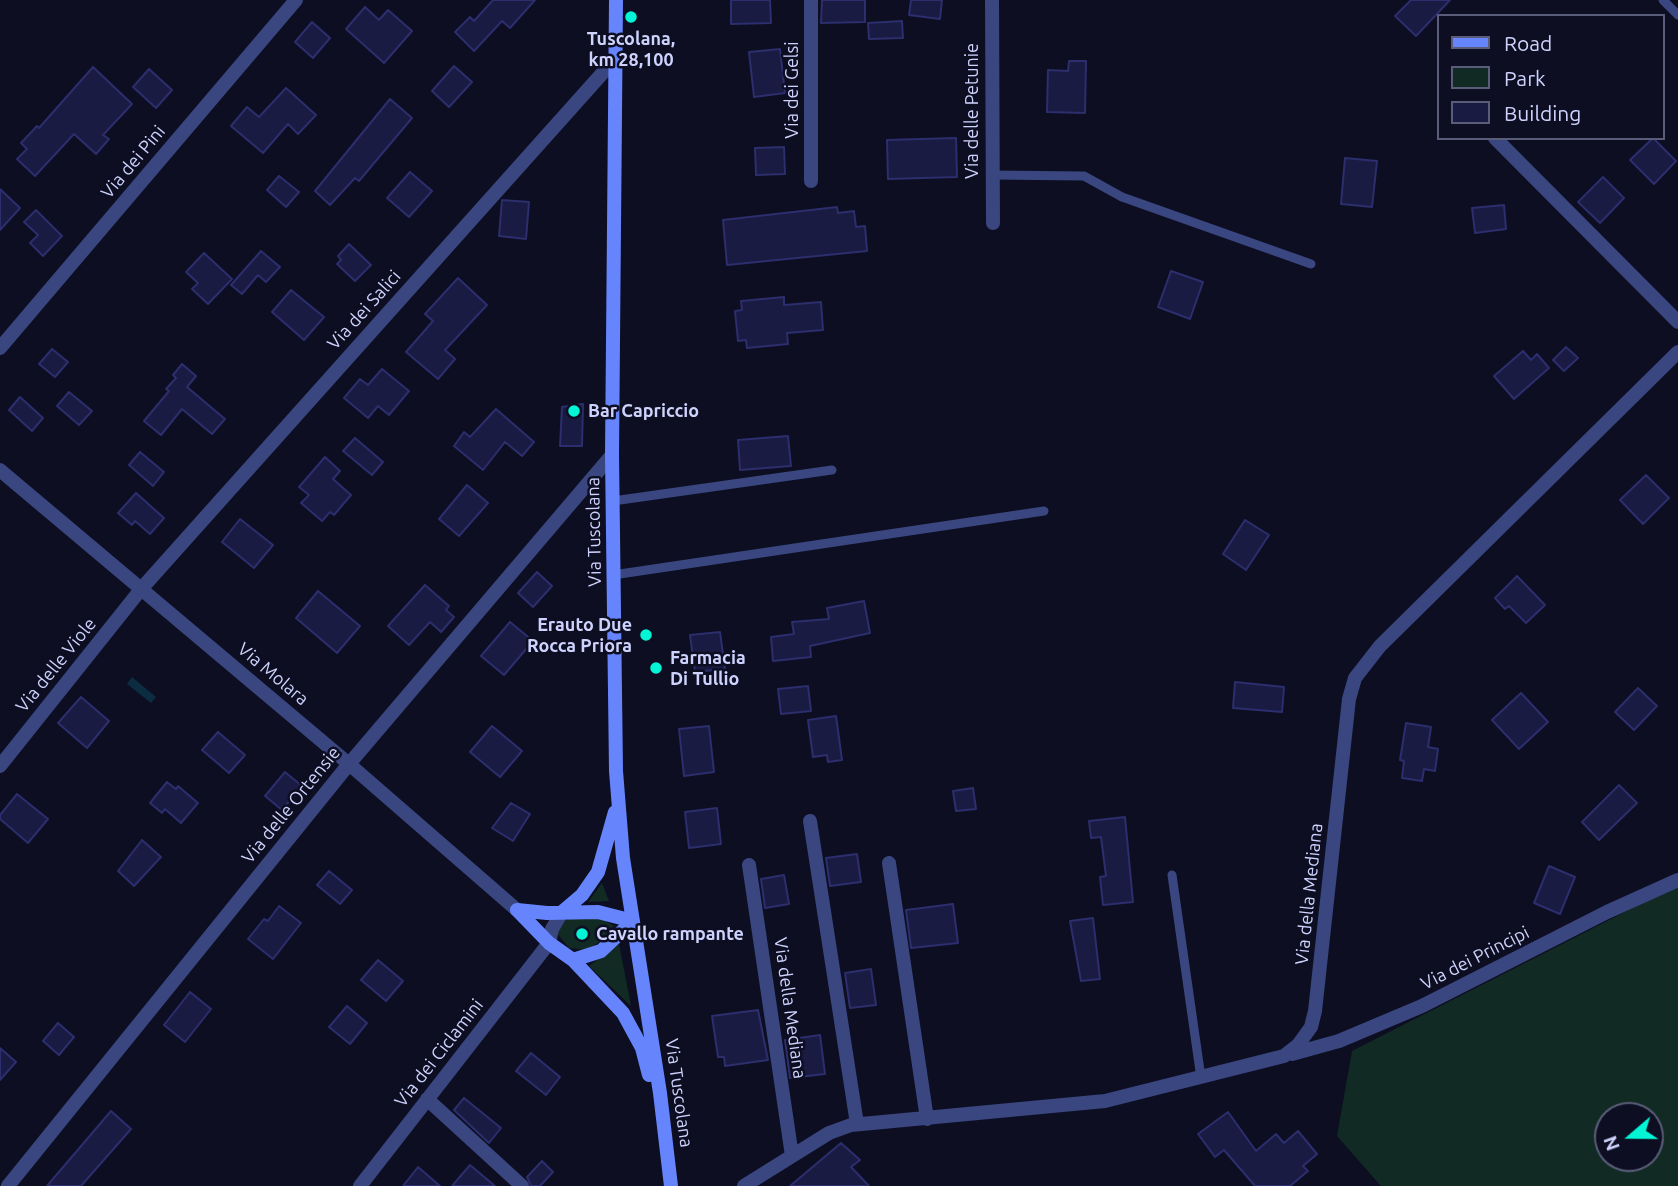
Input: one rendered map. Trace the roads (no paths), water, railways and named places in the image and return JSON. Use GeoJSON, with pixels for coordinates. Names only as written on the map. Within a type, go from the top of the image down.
{"type":"FeatureCollection","features":[{"type":"Feature","properties":{"kind":"main road","name":"Via Tuscolana"},"geometry":{"type":"LineString","coordinates":[[615,0],[612,455],[618,802],[633,921],[667,1140],[671,1186]]}},
{"type":"Feature","properties":{"kind":"main road"},"geometry":{"type":"LineString","coordinates":[[562,912],[587,890],[598,872],[618,802]]}},
{"type":"Feature","properties":{"kind":"main road"},"geometry":{"type":"LineString","coordinates":[[517,910],[598,912],[633,921]]}},
{"type":"Feature","properties":{"kind":"main road"},"geometry":{"type":"LineString","coordinates":[[517,910],[549,943],[572,960],[632,1027],[644,1054],[667,1140]]}},
{"type":"Feature","properties":{"kind":"main road"},"geometry":{"type":"LineString","coordinates":[[572,960],[601,951],[633,921]]}},
{"type":"Feature","properties":{"kind":"street","name":"Via dei Pini"},"geometry":{"type":"LineString","coordinates":[[0,348],[296,0]]}},
{"type":"Feature","properties":{"kind":"street","name":"Via dei Gelsi"},"geometry":{"type":"LineString","coordinates":[[811,0],[811,181]]}},
{"type":"Feature","properties":{"kind":"street","name":"Via delle Petunie"},"geometry":{"type":"LineString","coordinates":[[992,0],[993,223]]}},
{"type":"Feature","properties":{"kind":"street","name":"Via dei Salici"},"geometry":{"type":"LineString","coordinates":[[142,588],[615,58]]}},
{"type":"Feature","properties":{"kind":"street"},"geometry":{"type":"LineString","coordinates":[[1497,140],[1678,322]]}},
{"type":"Feature","properties":{"kind":"street","name":"Via della Mediana"},"geometry":{"type":"LineString","coordinates":[[1284,1056],[1306,1037],[1315,1011],[1349,699],[1355,678],[1380,646],[1678,352]]}},
{"type":"Feature","properties":{"kind":"street","name":"Via delle Ortensie"},"geometry":{"type":"LineString","coordinates":[[8,1186],[349,764],[612,455]]}},
{"type":"Feature","properties":{"kind":"street","name":"Via Molara"},"geometry":{"type":"LineString","coordinates":[[0,470],[349,764],[517,910]]}},
{"type":"Feature","properties":{"kind":"street","name":"Via delle Viole"},"geometry":{"type":"LineString","coordinates":[[0,766],[142,588]]}},
{"type":"Feature","properties":{"kind":"street"},"geometry":{"type":"LineString","coordinates":[[810,821],[857,1124]]}},
{"type":"Feature","properties":{"kind":"street"},"geometry":{"type":"LineString","coordinates":[[889,863],[927,1119]]}},
{"type":"Feature","properties":{"kind":"street","name":"Via della Mediana"},"geometry":{"type":"LineString","coordinates":[[749,865],[792,1156]]}},
{"type":"Feature","properties":{"kind":"street","name":"Via dei Principi"},"geometry":{"type":"LineString","coordinates":[[1284,1056],[1339,1041],[1395,1018],[1678,880]]}},
{"type":"Feature","properties":{"kind":"street","name":"Via dei Ciclamini"},"geometry":{"type":"LineString","coordinates":[[360,1186],[549,943],[552,929],[562,912]]}},
{"type":"Feature","properties":{"kind":"street"},"geometry":{"type":"LineString","coordinates":[[744,1186],[829,1133],[857,1124],[1080,1105],[1284,1056]]}},
{"type":"Feature","properties":{"kind":"street"},"geometry":{"type":"LineString","coordinates":[[427,1099],[522,1186]]}},
{"type":"Feature","properties":{"kind":"lane"},"geometry":{"type":"LineString","coordinates":[[1662,0],[1678,15]]}},
{"type":"Feature","properties":{"kind":"lane"},"geometry":{"type":"LineString","coordinates":[[991,175],[1084,176],[1122,197],[1311,264]]}},
{"type":"Feature","properties":{"kind":"lane"},"geometry":{"type":"LineString","coordinates":[[613,501],[832,470]]}},
{"type":"Feature","properties":{"kind":"lane"},"geometry":{"type":"LineString","coordinates":[[614,575],[1044,511]]}},
{"type":"Feature","properties":{"kind":"lane"},"geometry":{"type":"LineString","coordinates":[[1172,875],[1201,1078]]}},
{"type":"Feature","properties":{"kind":"water"},"geometry":{"type":"Polygon","coordinates":[[[132,677],[156,697],[151,703],[127,684],[132,677]]]}},
{"type":"Feature","properties":{"kind":"place","name":"Tuscolana, km 28,100"},"geometry":{"type":"Point","coordinates":[631,17]}},
{"type":"Feature","properties":{"kind":"place","name":"Bar Capriccio"},"geometry":{"type":"Point","coordinates":[574,411]}},
{"type":"Feature","properties":{"kind":"place","name":"Erauto Due Rocca Priora"},"geometry":{"type":"Point","coordinates":[646,635]}},
{"type":"Feature","properties":{"kind":"place","name":"Farmacia Di Tullio"},"geometry":{"type":"Point","coordinates":[656,668]}},
{"type":"Feature","properties":{"kind":"place","name":"Cavallo rampante"},"geometry":{"type":"Point","coordinates":[582,934]}}]}
